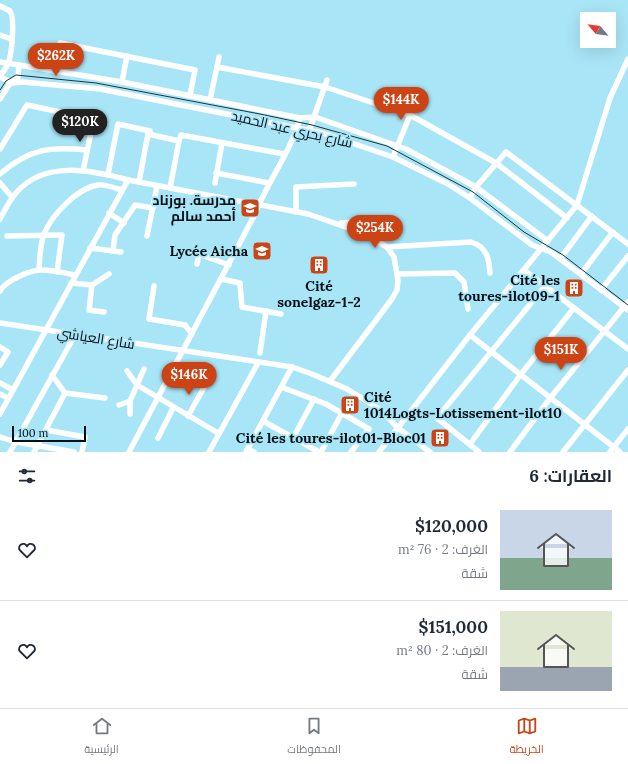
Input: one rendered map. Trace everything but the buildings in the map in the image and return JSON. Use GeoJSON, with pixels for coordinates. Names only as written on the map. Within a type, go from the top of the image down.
{"type":"FeatureCollection","features":[{"type":"Feature","properties":{"kind":"street"},"geometry":{"type":"LineString","coordinates":[[0,6],[8,9],[13,15],[12,50],[8,64],[0,77],[13,83]]}},
{"type":"Feature","properties":{"kind":"street"},"geometry":{"type":"LineString","coordinates":[[0,35],[12,39]]}},
{"type":"Feature","properties":{"kind":"street"},"geometry":{"type":"LineString","coordinates":[[54,71],[60,43],[195,70],[190,95]]}},
{"type":"Feature","properties":{"kind":"street"},"geometry":{"type":"LineString","coordinates":[[122,82],[128,56]]}},
{"type":"Feature","properties":{"kind":"street"},"geometry":{"type":"LineString","coordinates":[[210,100],[219,57]]}},
{"type":"Feature","properties":{"kind":"street"},"geometry":{"type":"LineString","coordinates":[[379,452],[470,335],[577,205],[610,98],[628,58]]}},
{"type":"Feature","properties":{"kind":"street"},"geometry":{"type":"LineString","coordinates":[[0,62],[122,82],[300,118],[315,117],[398,146],[476,187],[548,241]]}},
{"type":"Feature","properties":{"kind":"street"},"geometry":{"type":"LineString","coordinates":[[0,99],[18,77],[19,65]]}},
{"type":"Feature","properties":{"kind":"street"},"geometry":{"type":"LineString","coordinates":[[217,67],[324,87],[410,115],[496,163],[567,218]]}},
{"type":"Feature","properties":{"kind":"street"},"geometry":{"type":"LineString","coordinates":[[309,131],[327,80]]}},
{"type":"Feature","properties":{"kind":"street","name":"شارع بحري عبد الحميد"},"geometry":{"type":"LineString","coordinates":[[13,83],[22,82],[100,89],[309,131],[343,139],[393,157],[423,171],[470,198],[532,245],[548,250],[560,258],[626,309]]}},
{"type":"Feature","properties":{"kind":"street"},"geometry":{"type":"LineString","coordinates":[[0,149],[27,105],[84,117]]}},
{"type":"Feature","properties":{"kind":"street"},"geometry":{"type":"LineString","coordinates":[[393,157],[410,115]]}},
{"type":"Feature","properties":{"kind":"street"},"geometry":{"type":"LineString","coordinates":[[83,171],[94,118]]}},
{"type":"Feature","properties":{"kind":"street"},"geometry":{"type":"LineString","coordinates":[[129,452],[254,216],[300,118]]}},
{"type":"Feature","properties":{"kind":"street"},"geometry":{"type":"LineString","coordinates":[[108,174],[118,124],[150,131],[148,134],[139,182]]}},
{"type":"Feature","properties":{"kind":"street"},"geometry":{"type":"LineString","coordinates":[[148,134],[179,141]]}},
{"type":"Feature","properties":{"kind":"street"},"geometry":{"type":"LineString","coordinates":[[170,188],[181,135],[284,154]]}},
{"type":"Feature","properties":{"kind":"street"},"geometry":{"type":"LineString","coordinates":[[215,183],[222,143]]}},
{"type":"Feature","properties":{"kind":"street"},"geometry":{"type":"LineString","coordinates":[[0,174],[19,159],[32,153],[68,148],[87,150]]}},
{"type":"Feature","properties":{"kind":"street"},"geometry":{"type":"LineString","coordinates":[[470,198],[476,187],[506,152],[628,244]]}},
{"type":"Feature","properties":{"kind":"street"},"geometry":{"type":"LineString","coordinates":[[0,219],[12,197],[24,185],[39,176],[66,170],[108,174],[157,186],[259,204],[296,212],[363,233],[387,247],[394,257],[397,274],[397,290],[392,299],[330,381]]}},
{"type":"Feature","properties":{"kind":"street"},"geometry":{"type":"LineString","coordinates":[[216,173],[269,183]]}},
{"type":"Feature","properties":{"kind":"street"},"geometry":{"type":"LineString","coordinates":[[0,414],[128,180]]}},
{"type":"Feature","properties":{"kind":"street"},"geometry":{"type":"LineString","coordinates":[[0,183],[12,197]]}},
{"type":"Feature","properties":{"kind":"street"},"geometry":{"type":"LineString","coordinates":[[296,212],[296,186],[354,184]]}},
{"type":"Feature","properties":{"kind":"street"},"geometry":{"type":"LineString","coordinates":[[39,269],[44,235],[55,215],[78,194],[99,185],[122,190]]}},
{"type":"Feature","properties":{"kind":"street"},"geometry":{"type":"LineString","coordinates":[[147,236],[157,186]]}},
{"type":"Feature","properties":{"kind":"street"},"geometry":{"type":"LineString","coordinates":[[113,251],[115,235],[135,205],[153,208]]}},
{"type":"Feature","properties":{"kind":"street"},"geometry":{"type":"LineString","coordinates":[[109,213],[124,223]]}},
{"type":"Feature","properties":{"kind":"street"},"geometry":{"type":"LineString","coordinates":[[560,258],[592,216]]}},
{"type":"Feature","properties":{"kind":"street"},"geometry":{"type":"LineString","coordinates":[[338,224],[385,220]]}},
{"type":"Feature","properties":{"kind":"street"},"geometry":{"type":"LineString","coordinates":[[581,274],[613,232]]}},
{"type":"Feature","properties":{"kind":"street"},"geometry":{"type":"LineString","coordinates":[[7,236],[62,235],[57,272]]}},
{"type":"Feature","properties":{"kind":"street"},"geometry":{"type":"LineString","coordinates":[[387,247],[471,242],[480,246],[487,253],[489,257],[490,273]]}},
{"type":"Feature","properties":{"kind":"street"},"geometry":{"type":"LineString","coordinates":[[90,248],[121,252]]}},
{"type":"Feature","properties":{"kind":"street"},"geometry":{"type":"LineString","coordinates":[[197,264],[199,254],[228,265]]}},
{"type":"Feature","properties":{"kind":"street"},"geometry":{"type":"LineString","coordinates":[[602,290],[628,256]]}},
{"type":"Feature","properties":{"kind":"street"},"geometry":{"type":"LineString","coordinates":[[0,291],[3,285],[26,272],[39,269],[75,275]]}},
{"type":"Feature","properties":{"kind":"street"},"geometry":{"type":"LineString","coordinates":[[524,270],[628,349]]}},
{"type":"Feature","properties":{"kind":"street"},"geometry":{"type":"LineString","coordinates":[[397,274],[455,273],[464,282],[468,309]]}},
{"type":"Feature","properties":{"kind":"street"},"geometry":{"type":"LineString","coordinates":[[71,283],[92,285],[109,274]]}},
{"type":"Feature","properties":{"kind":"street"},"geometry":{"type":"LineString","coordinates":[[221,279],[240,284],[242,307],[281,314]]}},
{"type":"Feature","properties":{"kind":"street"},"geometry":{"type":"LineString","coordinates":[[92,285],[89,310],[104,312]]}},
{"type":"Feature","properties":{"kind":"street"},"geometry":{"type":"LineString","coordinates":[[154,286],[149,319],[185,325],[192,334]]}},
{"type":"Feature","properties":{"kind":"street"},"geometry":{"type":"LineString","coordinates":[[479,452],[437,418],[490,351],[545,286]]}},
{"type":"Feature","properties":{"kind":"street"},"geometry":{"type":"LineString","coordinates":[[510,452],[551,397],[626,309],[628,302]]}},
{"type":"Feature","properties":{"kind":"street"},"geometry":{"type":"LineString","coordinates":[[470,444],[521,374],[574,308]]}},
{"type":"Feature","properties":{"kind":"street"},"geometry":{"type":"LineString","coordinates":[[260,353],[266,311]]}},
{"type":"Feature","properties":{"kind":"street","name":"شارع العياشي"},"geometry":{"type":"LineString","coordinates":[[0,322],[292,368],[330,381],[347,389],[380,410],[398,428],[430,452]]}},
{"type":"Feature","properties":{"kind":"street"},"geometry":{"type":"LineString","coordinates":[[10,452],[75,335]]}},
{"type":"Feature","properties":{"kind":"street"},"geometry":{"type":"LineString","coordinates":[[470,335],[551,397],[612,450],[620,452]]}},
{"type":"Feature","properties":{"kind":"street"},"geometry":{"type":"LineString","coordinates":[[0,347],[8,352],[0,365]]}},
{"type":"Feature","properties":{"kind":"street"},"geometry":{"type":"LineString","coordinates":[[209,452],[218,433],[258,363]]}},
{"type":"Feature","properties":{"kind":"street"},"geometry":{"type":"LineString","coordinates":[[130,414],[130,400],[144,368]]}},
{"type":"Feature","properties":{"kind":"street"},"geometry":{"type":"LineString","coordinates":[[254,452],[247,450],[292,368]]}},
{"type":"Feature","properties":{"kind":"street"},"geometry":{"type":"LineString","coordinates":[[563,452],[628,370]]}},
{"type":"Feature","properties":{"kind":"street"},"geometry":{"type":"LineString","coordinates":[[127,371],[137,385],[157,399],[218,433]]}},
{"type":"Feature","properties":{"kind":"street"},"geometry":{"type":"LineString","coordinates":[[52,375],[65,393],[105,398]]}},
{"type":"Feature","properties":{"kind":"street"},"geometry":{"type":"LineString","coordinates":[[0,383],[13,390]]}},
{"type":"Feature","properties":{"kind":"street"},"geometry":{"type":"LineString","coordinates":[[188,416],[206,384]]}},
{"type":"Feature","properties":{"kind":"street"},"geometry":{"type":"LineString","coordinates":[[281,387],[314,399],[369,429],[351,452]]}},
{"type":"Feature","properties":{"kind":"street"},"geometry":{"type":"LineString","coordinates":[[34,452],[65,393]]}},
{"type":"Feature","properties":{"kind":"street"},"geometry":{"type":"LineString","coordinates":[[0,394],[8,398]]}},
{"type":"Feature","properties":{"kind":"street"},"geometry":{"type":"LineString","coordinates":[[293,438],[314,399]]}},
{"type":"Feature","properties":{"kind":"street"},"geometry":{"type":"LineString","coordinates":[[119,405],[130,400]]}},
{"type":"Feature","properties":{"kind":"street"},"geometry":{"type":"LineString","coordinates":[[158,438],[173,408]]}},
{"type":"Feature","properties":{"kind":"street"},"geometry":{"type":"LineString","coordinates":[[263,422],[320,452],[342,413]]}},
{"type":"Feature","properties":{"kind":"street"},"geometry":{"type":"LineString","coordinates":[[612,450],[628,429]]}},
{"type":"Feature","properties":{"kind":"street"},"geometry":{"type":"LineString","coordinates":[[46,430],[85,437],[82,452]]}},
{"type":"Feature","properties":{"kind":"street"},"geometry":{"type":"LineString","coordinates":[[0,437],[16,442],[74,452]]}},
{"type":"Feature","properties":{"kind":"tram line"},"geometry":{"type":"LineString","coordinates":[[0,90],[6,81],[16,75],[96,83],[312,125],[387,146],[473,192],[524,232],[563,255],[628,305]]}},
{"type":"Feature","properties":{"kind":"place","name":"مدرسة. بوزناد أحمد سالم"},"geometry":{"type":"Point","coordinates":[250,208]}},
{"type":"Feature","properties":{"kind":"place","name":"Lycée Aicha"},"geometry":{"type":"Point","coordinates":[262,251]}},
{"type":"Feature","properties":{"kind":"place","name":"Cité sonelgaz-1-2"},"geometry":{"type":"Point","coordinates":[319,265]}},
{"type":"Feature","properties":{"kind":"place","name":"Cité les toures-ilot09-1"},"geometry":{"type":"Point","coordinates":[574,288]}},
{"type":"Feature","properties":{"kind":"place","name":"Cité 1014Logts-Lotissement-ilot10"},"geometry":{"type":"Point","coordinates":[350,405]}},
{"type":"Feature","properties":{"kind":"place","name":"Cité les toures-ilot01-Bloc01"},"geometry":{"type":"Point","coordinates":[440,438]}}]}
